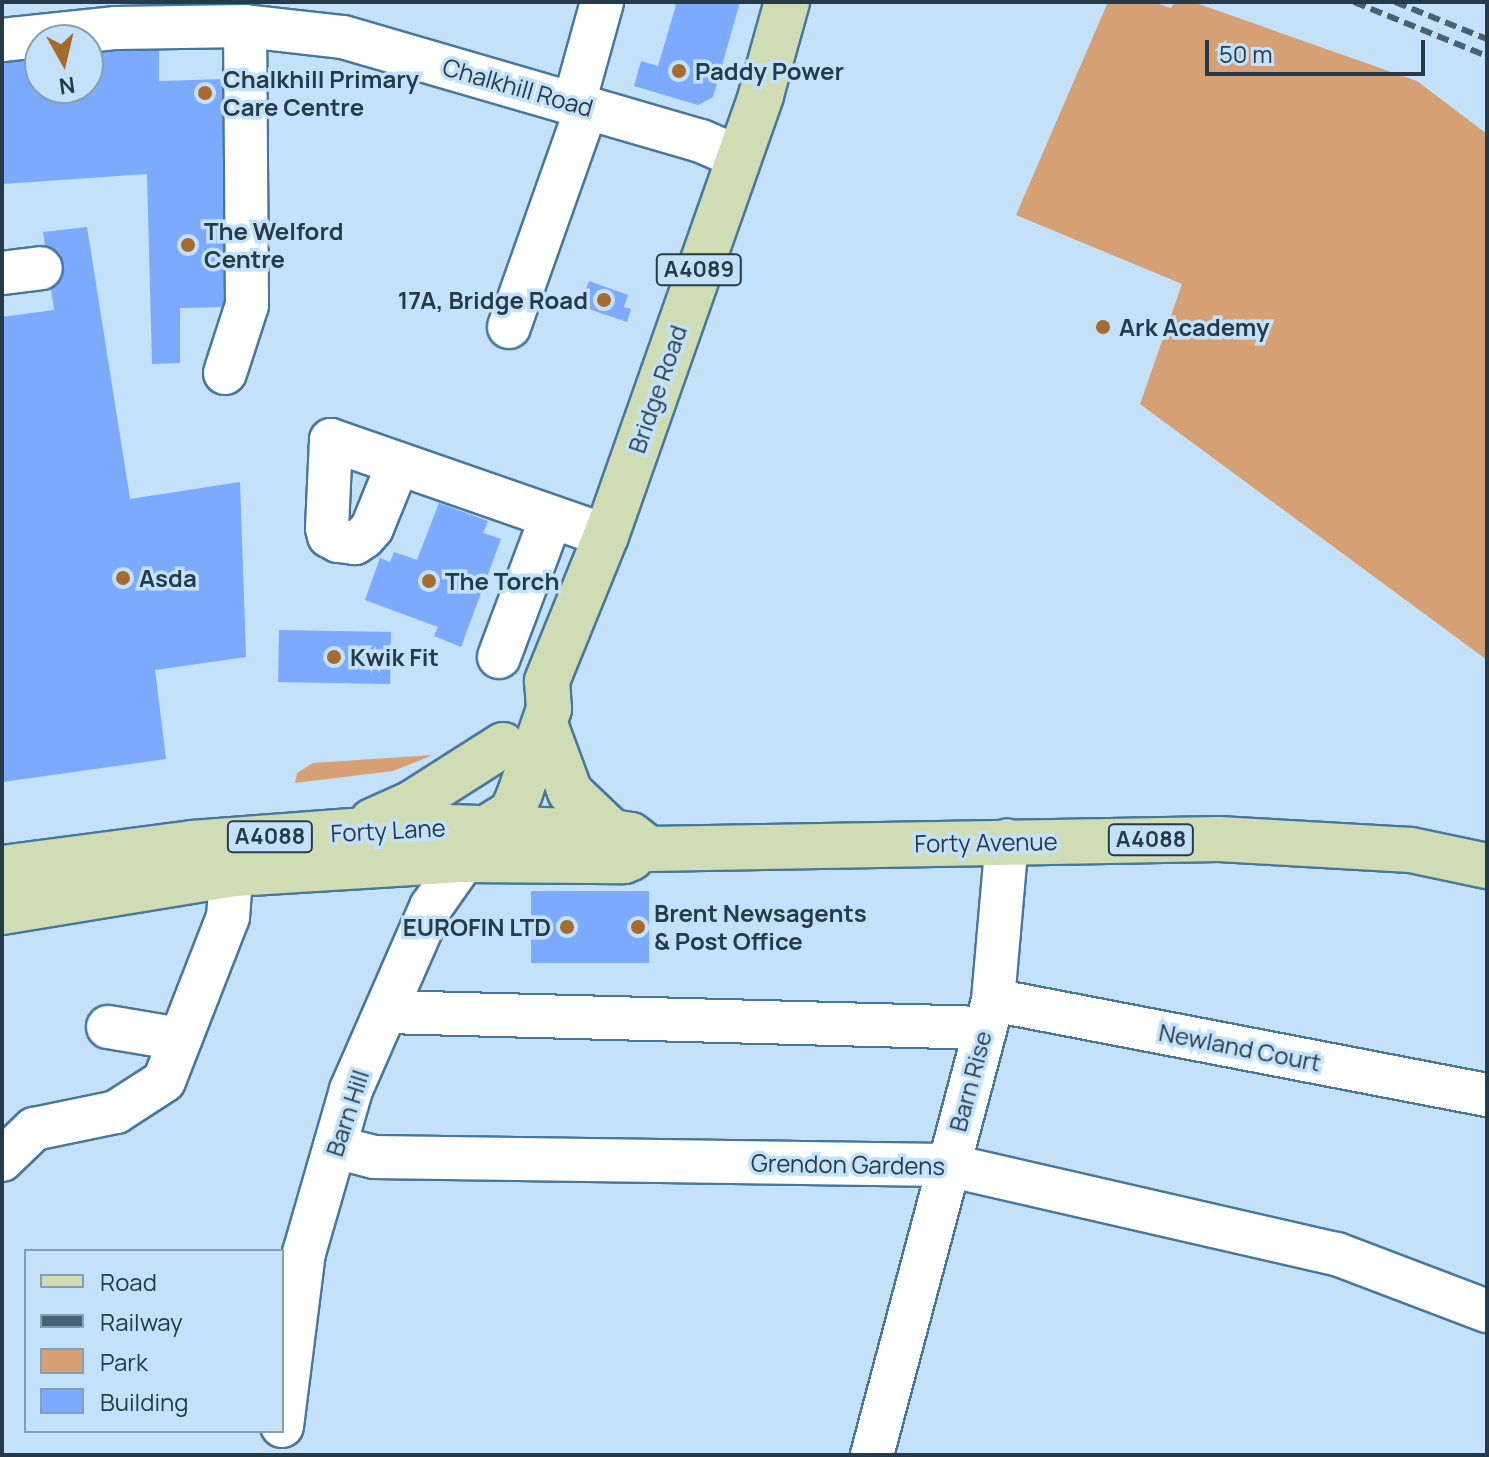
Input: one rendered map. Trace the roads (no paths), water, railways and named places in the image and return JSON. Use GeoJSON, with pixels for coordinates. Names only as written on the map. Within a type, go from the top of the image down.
{"type":"FeatureCollection","features":[{"type":"Feature","properties":{"kind":"main road","name":"Bridge Road"},"geometry":{"type":"LineString","coordinates":[[547,681],[522,698],[503,745],[479,807],[488,827],[512,812],[545,724],[549,709],[547,681],[606,536],[761,95],[787,2]]}},
{"type":"Feature","properties":{"kind":"main road"},"geometry":{"type":"LineString","coordinates":[[2,868],[220,852],[461,860],[624,861],[630,841],[570,792],[545,724]]}},
{"type":"Feature","properties":{"kind":"main road"},"geometry":{"type":"LineString","coordinates":[[348,831],[412,803],[503,745]]}},
{"type":"Feature","properties":{"kind":"main road","name":"Forty Lane"},"geometry":{"type":"LineString","coordinates":[[220,852],[348,831],[418,826],[488,827]]}},
{"type":"Feature","properties":{"kind":"main road","name":"Forty Avenue"},"geometry":{"type":"LineString","coordinates":[[488,827],[630,841],[1219,839],[1411,850],[1487,866]]}},
{"type":"Feature","properties":{"kind":"main road"},"geometry":{"type":"LineString","coordinates":[[2,912],[220,852]]}},
{"type":"Feature","properties":{"kind":"street"},"geometry":{"type":"LineString","coordinates":[[509,327],[580,105],[602,2]]}},
{"type":"Feature","properties":{"kind":"street","name":"Chalkhill Road"},"geometry":{"type":"LineString","coordinates":[[2,40],[116,28],[245,26],[347,19],[580,105],[701,141],[738,157]]}},
{"type":"Feature","properties":{"kind":"street"},"geometry":{"type":"LineString","coordinates":[[225,373],[247,305],[245,26]]}},
{"type":"Feature","properties":{"kind":"street"},"geometry":{"type":"LineString","coordinates":[[398,464],[606,536]]}},
{"type":"Feature","properties":{"kind":"street"},"geometry":{"type":"LineString","coordinates":[[499,657],[551,518]]}},
{"type":"Feature","properties":{"kind":"street","name":"Barn Hill"},"geometry":{"type":"LineString","coordinates":[[284,1412],[304,1253],[351,1090],[431,907],[461,860],[488,827]]}},
{"type":"Feature","properties":{"kind":"street","name":"Barn Rise"},"geometry":{"type":"LineString","coordinates":[[872,1455],[989,1014],[1007,841]]}},
{"type":"Feature","properties":{"kind":"street"},"geometry":{"type":"LineString","coordinates":[[2,1160],[34,1129],[116,1112],[140,1100],[164,1081],[228,917],[220,852]]}},
{"type":"Feature","properties":{"kind":"street","name":"Newland Court"},"geometry":{"type":"LineString","coordinates":[[386,1012],[989,1014],[1487,1095]]}},
{"type":"Feature","properties":{"kind":"street"},"geometry":{"type":"LineString","coordinates":[[108,1027],[180,1039]]}},
{"type":"Feature","properties":{"kind":"street","name":"Grendon Gardens"},"geometry":{"type":"LineString","coordinates":[[335,1147],[374,1157],[947,1165],[1337,1254],[1487,1311]]}},
{"type":"Feature","properties":{"kind":"street","name":"Barn Hill"},"geometry":{"type":"LineString","coordinates":[[277,1455],[281,1433]]}},
{"type":"Feature","properties":{"kind":"railway"},"geometry":{"type":"LineString","coordinates":[[1354,2],[1487,56]]}},
{"type":"Feature","properties":{"kind":"railway"},"geometry":{"type":"LineString","coordinates":[[1395,2],[1487,39]]}},
{"type":"Feature","properties":{"kind":"place","name":"Paddy Power"},"geometry":{"type":"Point","coordinates":[679,71]}},
{"type":"Feature","properties":{"kind":"place","name":"Chalkhill Primary Care Centre"},"geometry":{"type":"Point","coordinates":[205,93]}},
{"type":"Feature","properties":{"kind":"place","name":"The Welford Centre"},"geometry":{"type":"Point","coordinates":[188,245]}},
{"type":"Feature","properties":{"kind":"place","name":"17A, Bridge Road"},"geometry":{"type":"Point","coordinates":[604,300]}},
{"type":"Feature","properties":{"kind":"place","name":"Ark Academy"},"geometry":{"type":"Point","coordinates":[1103,327]}},
{"type":"Feature","properties":{"kind":"place","name":"Asda"},"geometry":{"type":"Point","coordinates":[123,578]}},
{"type":"Feature","properties":{"kind":"place","name":"The Torch"},"geometry":{"type":"Point","coordinates":[429,581]}},
{"type":"Feature","properties":{"kind":"place","name":"Kwik Fit"},"geometry":{"type":"Point","coordinates":[334,657]}},
{"type":"Feature","properties":{"kind":"place","name":"EUROFIN LTD"},"geometry":{"type":"Point","coordinates":[567,927]}},
{"type":"Feature","properties":{"kind":"place","name":"Brent Newsagents & Post Office"},"geometry":{"type":"Point","coordinates":[638,927]}}]}
